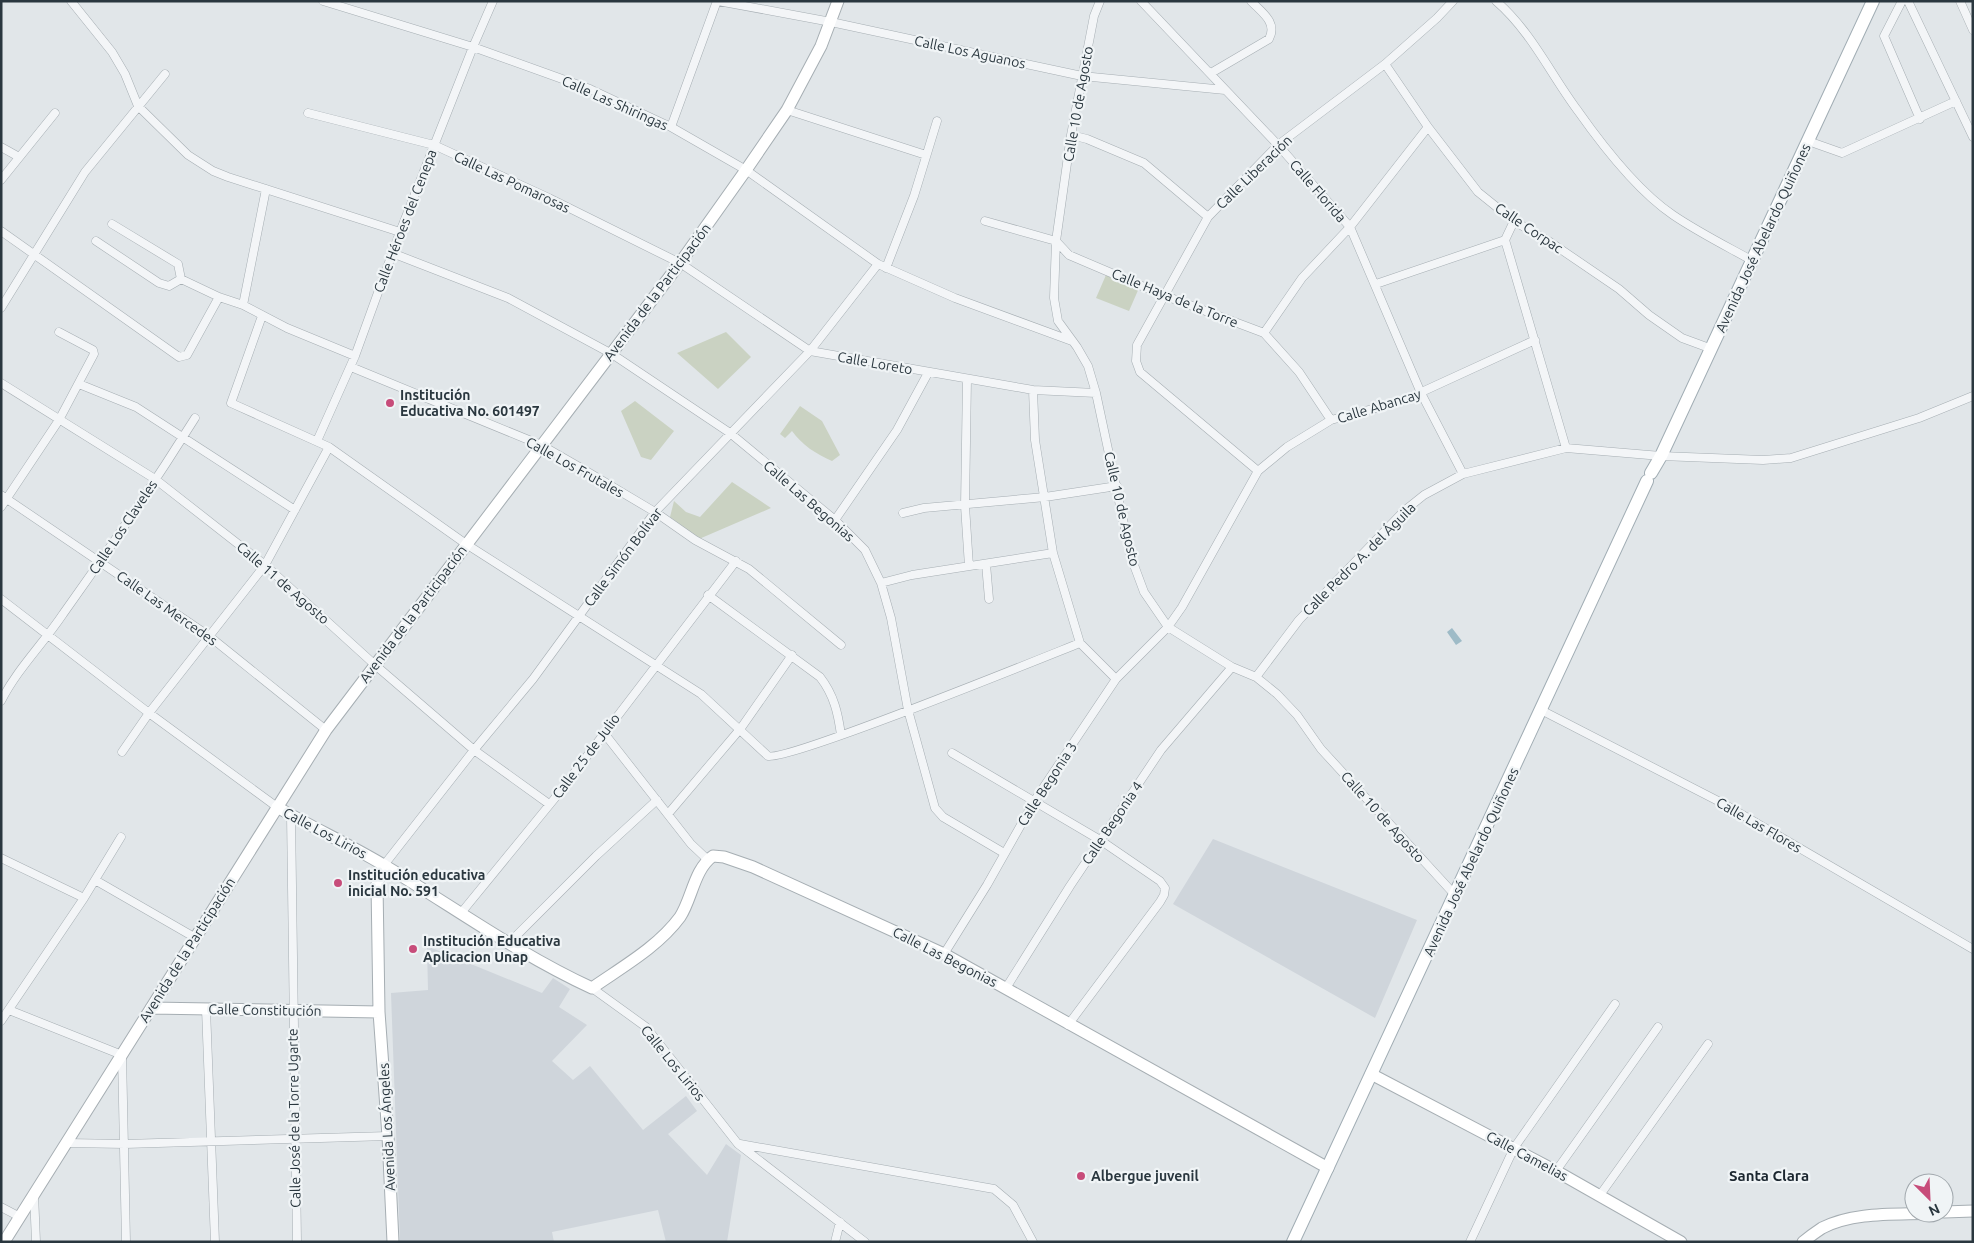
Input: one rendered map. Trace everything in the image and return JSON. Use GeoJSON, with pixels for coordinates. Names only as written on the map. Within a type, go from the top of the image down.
{"type":"FeatureCollection","features":[{"type":"Feature","properties":{"kind":"main road","name":"Avenida José Abelardo Quiñones"},"geometry":{"type":"LineString","coordinates":[[1293,1242],[1873,1]]}},
{"type":"Feature","properties":{"kind":"street"},"geometry":{"type":"LineString","coordinates":[[71,1],[112,52],[125,74],[138,106],[188,155],[213,171],[400,232]]}},
{"type":"Feature","properties":{"kind":"street","name":"Calle Las Shiringas"},"geometry":{"type":"LineString","coordinates":[[323,1],[473,47],[590,89],[671,127],[746,170],[878,264],[955,298],[1073,342]]}},
{"type":"Feature","properties":{"kind":"street","name":"Calle Héroes del Cenepa"},"geometry":{"type":"LineString","coordinates":[[317,441],[351,367],[400,232],[493,1]]}},
{"type":"Feature","properties":{"kind":"street"},"geometry":{"type":"LineString","coordinates":[[671,127],[717,1]]}},
{"type":"Feature","properties":{"kind":"street","name":"Calle Los Aguanos"},"geometry":{"type":"LineString","coordinates":[[717,1],[831,22],[1082,76],[1225,90]]}},
{"type":"Feature","properties":{"kind":"street","name":"Avenida de la Participación"},"geometry":{"type":"LineString","coordinates":[[4,1242],[194,937],[326,730],[374,664],[680,263],[787,110],[822,46],[838,1]]}},
{"type":"Feature","properties":{"kind":"street","name":"Calle 10 de Agosto"},"geometry":{"type":"LineString","coordinates":[[1100,1],[1094,16],[1071,135],[1056,241],[1054,298],[1058,321],[1088,366],[1096,393],[1117,486],[1130,557],[1144,592],[1168,628],[1232,667],[1256,678],[1278,694],[1297,715],[1321,749],[1454,896]]}},
{"type":"Feature","properties":{"kind":"street","name":"Calle Florida"},"geometry":{"type":"LineString","coordinates":[[1142,1],[1278,146],[1350,227],[1376,284],[1421,394],[1463,474]]}},
{"type":"Feature","properties":{"kind":"street"},"geometry":{"type":"LineString","coordinates":[[1211,74],[1269,39],[1272,33],[1270,21],[1250,1]]}},
{"type":"Feature","properties":{"kind":"street","name":"Calle Liberación"},"geometry":{"type":"LineString","coordinates":[[1258,471],[1140,372],[1137,366],[1137,345],[1163,295],[1208,217],[1278,146],[1385,64],[1437,18],[1453,1]]}},
{"type":"Feature","properties":{"kind":"street"},"geometry":{"type":"LineString","coordinates":[[1496,1],[1527,36],[1578,111],[1604,145],[1650,196],[1673,215],[1752,261]]}},
{"type":"Feature","properties":{"kind":"street"},"geometry":{"type":"LineString","coordinates":[[1902,1],[1884,36],[1920,119]]}},
{"type":"Feature","properties":{"kind":"street"},"geometry":{"type":"LineString","coordinates":[[1909,1],[1973,137]]}},
{"type":"Feature","properties":{"kind":"street"},"geometry":{"type":"LineString","coordinates":[[1960,1],[1973,30]]}},
{"type":"Feature","properties":{"kind":"street","name":"Calle Corpac"},"geometry":{"type":"LineString","coordinates":[[1385,64],[1428,127],[1478,192],[1514,221],[1550,242],[1619,289],[1649,315],[1682,338],[1712,349]]}},
{"type":"Feature","properties":{"kind":"street"},"geometry":{"type":"LineString","coordinates":[[1,308],[33,252],[85,172],[165,74]]}},
{"type":"Feature","properties":{"kind":"street"},"geometry":{"type":"LineString","coordinates":[[1808,141],[1842,153],[1956,101]]}},
{"type":"Feature","properties":{"kind":"street"},"geometry":{"type":"LineString","coordinates":[[787,110],[926,155]]}},
{"type":"Feature","properties":{"kind":"street"},"geometry":{"type":"LineString","coordinates":[[1,180],[55,113]]}},
{"type":"Feature","properties":{"kind":"street","name":"Calle Las Pomarosas"},"geometry":{"type":"LineString","coordinates":[[308,113],[434,146],[549,198],[680,263]]}},
{"type":"Feature","properties":{"kind":"street"},"geometry":{"type":"LineString","coordinates":[[886,268],[914,196],[937,121]]}},
{"type":"Feature","properties":{"kind":"street"},"geometry":{"type":"LineString","coordinates":[[1264,333],[1302,278],[1350,227],[1428,127]]}},
{"type":"Feature","properties":{"kind":"street"},"geometry":{"type":"LineString","coordinates":[[1071,135],[1087,139],[1144,163],[1208,217]]}},
{"type":"Feature","properties":{"kind":"street"},"geometry":{"type":"LineString","coordinates":[[1,147],[19,157]]}},
{"type":"Feature","properties":{"kind":"street"},"geometry":{"type":"LineString","coordinates":[[243,306],[266,189]]}},
{"type":"Feature","properties":{"kind":"street","name":"Calle Haya de la Torre"},"geometry":{"type":"LineString","coordinates":[[986,221],[1056,241],[1069,254],[1163,295],[1264,333],[1299,372],[1331,420]]}},
{"type":"Feature","properties":{"kind":"street"},"geometry":{"type":"LineString","coordinates":[[1514,221],[1505,240],[1566,448]]}},
{"type":"Feature","properties":{"kind":"street"},"geometry":{"type":"LineString","coordinates":[[112,224],[178,264],[182,279],[355,356]]}},
{"type":"Feature","properties":{"kind":"street"},"geometry":{"type":"LineString","coordinates":[[1,230],[179,357],[187,355],[219,297]]}},
{"type":"Feature","properties":{"kind":"street"},"geometry":{"type":"LineString","coordinates":[[1376,284],[1505,240]]}},
{"type":"Feature","properties":{"kind":"street"},"geometry":{"type":"LineString","coordinates":[[96,241],[159,283],[169,286],[182,279]]}},
{"type":"Feature","properties":{"kind":"street","name":"Calle Las Begonias"},"geometry":{"type":"LineString","coordinates":[[392,253],[508,298],[612,354],[730,433],[835,520],[865,550],[881,583],[891,618],[908,710],[938,813],[1004,853]]}},
{"type":"Feature","properties":{"kind":"street","name":"Calle Loreto"},"geometry":{"type":"LineString","coordinates":[[680,263],[810,351],[1033,390],[1096,393]]}},
{"type":"Feature","properties":{"kind":"street","name":"Calle Simón Bolívar"},"geometry":{"type":"LineString","coordinates":[[384,865],[474,750],[532,680],[655,512],[810,351],[878,264]]}},
{"type":"Feature","properties":{"kind":"street"},"geometry":{"type":"LineString","coordinates":[[262,316],[230,403],[329,447],[466,544],[580,614],[701,694],[740,728],[768,756],[777,756],[908,710],[1080,644]]}},
{"type":"Feature","properties":{"kind":"street"},"geometry":{"type":"LineString","coordinates":[[1,507],[4,497],[60,420],[94,354],[93,350],[59,332]]}},
{"type":"Feature","properties":{"kind":"street","name":"Calle Abancay"},"geometry":{"type":"LineString","coordinates":[[1168,628],[1182,607],[1258,471],[1287,447],[1331,420],[1421,394],[1535,340]]}},
{"type":"Feature","properties":{"kind":"street","name":"Calle Los Frutales"},"geometry":{"type":"LineString","coordinates":[[351,367],[541,445],[655,512],[695,540],[749,568],[841,645]]}},
{"type":"Feature","properties":{"kind":"street"},"geometry":{"type":"LineString","coordinates":[[835,520],[897,430],[928,373]]}},
{"type":"Feature","properties":{"kind":"street"},"geometry":{"type":"LineString","coordinates":[[967,379],[965,506],[969,566]]}},
{"type":"Feature","properties":{"kind":"street","name":"Calle 11 de Agosto"},"geometry":{"type":"LineString","coordinates":[[1,384],[155,479],[265,565],[374,664],[474,750],[550,804]]}},
{"type":"Feature","properties":{"kind":"street"},"geometry":{"type":"LineString","coordinates":[[79,384],[136,407],[182,439],[295,510]]}},
{"type":"Feature","properties":{"kind":"street"},"geometry":{"type":"LineString","coordinates":[[1033,390],[1035,440],[1053,553],[1080,644],[1116,679]]}},
{"type":"Feature","properties":{"kind":"street","name":"Calle Pedro A. del Águila"},"geometry":{"type":"LineString","coordinates":[[1256,678],[1299,620],[1404,511],[1424,495],[1463,474],[1566,448],[1661,456],[1764,460],[1791,458],[1918,418],[1973,396]]}},
{"type":"Feature","properties":{"kind":"street","name":"Calle Los Claveles"},"geometry":{"type":"LineString","coordinates":[[1,701],[22,665],[49,635],[100,562],[195,418]]}},
{"type":"Feature","properties":{"kind":"street"},"geometry":{"type":"LineString","coordinates":[[122,752],[149,713],[265,565],[329,447]]}},
{"type":"Feature","properties":{"kind":"street"},"geometry":{"type":"LineString","coordinates":[[903,513],[924,508],[1045,498],[1117,486]]}},
{"type":"Feature","properties":{"kind":"street","name":"Calle Las Mercedes"},"geometry":{"type":"LineString","coordinates":[[4,497],[209,636],[326,730]]}},
{"type":"Feature","properties":{"kind":"street"},"geometry":{"type":"LineString","coordinates":[[881,583],[969,566],[1053,553]]}},
{"type":"Feature","properties":{"kind":"street","name":"Calle 25 de Julio"},"geometry":{"type":"LineString","coordinates":[[461,913],[550,804],[736,560]]}},
{"type":"Feature","properties":{"kind":"street"},"geometry":{"type":"LineString","coordinates":[[986,564],[989,599]]}},
{"type":"Feature","properties":{"kind":"street"},"geometry":{"type":"LineString","coordinates":[[708,596],[820,677],[831,691],[838,714],[841,734]]}},
{"type":"Feature","properties":{"kind":"street"},"geometry":{"type":"LineString","coordinates":[[1,599],[149,713],[277,807]]}},
{"type":"Feature","properties":{"kind":"street","name":"Calle Begonia 3"},"geometry":{"type":"LineString","coordinates":[[944,954],[1036,800],[1116,679],[1168,628]]}},
{"type":"Feature","properties":{"kind":"street"},"geometry":{"type":"LineString","coordinates":[[668,814],[740,728],[792,655]]}},
{"type":"Feature","properties":{"kind":"street","name":"Calle Begonia 4"},"geometry":{"type":"LineString","coordinates":[[1006,988],[1100,840],[1161,750],[1232,667]]}},
{"type":"Feature","properties":{"kind":"street","name":"Calle Las Flores"},"geometry":{"type":"LineString","coordinates":[[1541,710],[1722,803],[1973,949]]}},
{"type":"Feature","properties":{"kind":"street"},"geometry":{"type":"LineString","coordinates":[[592,988],[666,933],[680,916],[703,866],[708,860],[691,844],[604,733]]}},
{"type":"Feature","properties":{"kind":"street"},"geometry":{"type":"LineString","coordinates":[[952,753],[1036,800],[1100,840],[1160,882],[1165,891],[1160,902],[1068,1025]]}},
{"type":"Feature","properties":{"kind":"street"},"geometry":{"type":"LineString","coordinates":[[509,942],[596,856],[657,800]]}},
{"type":"Feature","properties":{"kind":"street","name":"Calle Los Lirios"},"geometry":{"type":"LineString","coordinates":[[277,807],[384,865],[509,942],[567,976],[592,988],[646,1027],[738,1144],[865,1242]]}},
{"type":"Feature","properties":{"kind":"street","name":"Calle José de la Torre Ugarte"},"geometry":{"type":"LineString","coordinates":[[291,815],[292,1010],[297,1242]]}},
{"type":"Feature","properties":{"kind":"street"},"geometry":{"type":"LineString","coordinates":[[1,1021],[84,898],[121,838]]}},
{"type":"Feature","properties":{"kind":"street","name":"Calle Las Begonias"},"geometry":{"type":"LineString","coordinates":[[708,860],[719,856],[753,867],[944,954],[1068,1025],[1328,1168]]}},
{"type":"Feature","properties":{"kind":"street"},"geometry":{"type":"LineString","coordinates":[[1,858],[84,898]]}},
{"type":"Feature","properties":{"kind":"street","name":"Avenida Los Ángeles"},"geometry":{"type":"LineString","coordinates":[[384,865],[377,884],[379,1012],[393,1242]]}},
{"type":"Feature","properties":{"kind":"street"},"geometry":{"type":"LineString","coordinates":[[95,880],[194,937]]}},
{"type":"Feature","properties":{"kind":"street"},"geometry":{"type":"LineString","coordinates":[[1470,1242],[1514,1148],[1615,1004]]}},
{"type":"Feature","properties":{"kind":"street","name":"Calle Constitución"},"geometry":{"type":"LineString","coordinates":[[151,1008],[379,1012]]}},
{"type":"Feature","properties":{"kind":"street"},"geometry":{"type":"LineString","coordinates":[[206,1009],[215,1242]]}},
{"type":"Feature","properties":{"kind":"street"},"geometry":{"type":"LineString","coordinates":[[9,1010],[122,1055],[126,1242]]}},
{"type":"Feature","properties":{"kind":"street"},"geometry":{"type":"LineString","coordinates":[[1556,1171],[1658,1027]]}},
{"type":"Feature","properties":{"kind":"street"},"geometry":{"type":"LineString","coordinates":[[1600,1195],[1708,1044]]}},
{"type":"Feature","properties":{"kind":"street","name":"Calle Camelias"},"geometry":{"type":"LineString","coordinates":[[1371,1074],[1514,1148],[1681,1242]]}},
{"type":"Feature","properties":{"kind":"street"},"geometry":{"type":"LineString","coordinates":[[67,1143],[125,1144],[388,1136]]}},
{"type":"Feature","properties":{"kind":"street"},"geometry":{"type":"LineString","coordinates":[[738,1144],[994,1189],[1013,1205],[1033,1242]]}},
{"type":"Feature","properties":{"kind":"street"},"geometry":{"type":"LineString","coordinates":[[34,1194],[36,1242]]}},
{"type":"Feature","properties":{"kind":"street"},"geometry":{"type":"LineString","coordinates":[[1,1207],[20,1216]]}},
{"type":"Feature","properties":{"kind":"street"},"geometry":{"type":"LineString","coordinates":[[1954,1212],[1973,1211]]}},
{"type":"Feature","properties":{"kind":"street"},"geometry":{"type":"LineString","coordinates":[[1803,1242],[1822,1228],[1839,1222],[1865,1217],[1904,1215]]}},
{"type":"Feature","properties":{"kind":"street"},"geometry":{"type":"LineString","coordinates":[[835,1242],[840,1222]]}},
{"type":"Feature","properties":{"kind":"shaded area"},"geometry":{"type":"Polygon","coordinates":[[[1213,839],[1417,920],[1375,1018],[1173,904],[1213,839]]]}},
{"type":"Feature","properties":{"kind":"shaded area"},"geometry":{"type":"Polygon","coordinates":[[[427,946],[542,993],[553,978],[570,989],[559,1007],[587,1025],[552,1061],[573,1080],[590,1066],[643,1130],[686,1096],[697,1111],[668,1134],[707,1175],[726,1144],[741,1155],[727,1242],[666,1242],[658,1210],[552,1232],[554,1242],[400,1242],[391,993],[428,990],[427,946]]]}},
{"type":"Feature","properties":{"kind":"green space"},"geometry":{"type":"Polygon","coordinates":[[[1106,275],[1131,283],[1139,288],[1129,311],[1096,298],[1106,275]]]}},
{"type":"Feature","properties":{"kind":"green space"},"geometry":{"type":"Polygon","coordinates":[[[726,332],[751,357],[718,389],[677,353],[726,332]]]}},
{"type":"Feature","properties":{"kind":"green space"},"geometry":{"type":"Polygon","coordinates":[[[635,401],[674,431],[651,460],[641,457],[621,411],[635,401]]]}},
{"type":"Feature","properties":{"kind":"green space"},"geometry":{"type":"Polygon","coordinates":[[[800,406],[822,421],[840,455],[832,461],[810,449],[792,431],[785,438],[780,434],[800,406]]]}},
{"type":"Feature","properties":{"kind":"green space"},"geometry":{"type":"Polygon","coordinates":[[[732,482],[771,508],[699,539],[670,517],[674,501],[686,512],[700,517],[732,482]]]}},
{"type":"Feature","properties":{"kind":"water"},"geometry":{"type":"Polygon","coordinates":[[[1452,628],[1462,641],[1456,645],[1447,632],[1452,628]]]}},
{"type":"Feature","properties":{"kind":"place","name":"Institución Educativa No. 601497"},"geometry":{"type":"Point","coordinates":[390,403]}},
{"type":"Feature","properties":{"kind":"place","name":"Institución educativa inicial No. 591"},"geometry":{"type":"Point","coordinates":[338,883]}},
{"type":"Feature","properties":{"kind":"place","name":"Institución Educativa Aplicacion Unap"},"geometry":{"type":"Point","coordinates":[413,949]}},
{"type":"Feature","properties":{"kind":"place","name":"Albergue juvenil"},"geometry":{"type":"Point","coordinates":[1081,1176]}},
{"type":"Feature","properties":{"kind":"district","name":"Santa Clara"},"geometry":{"type":"Point","coordinates":[1769,1176]}}]}
